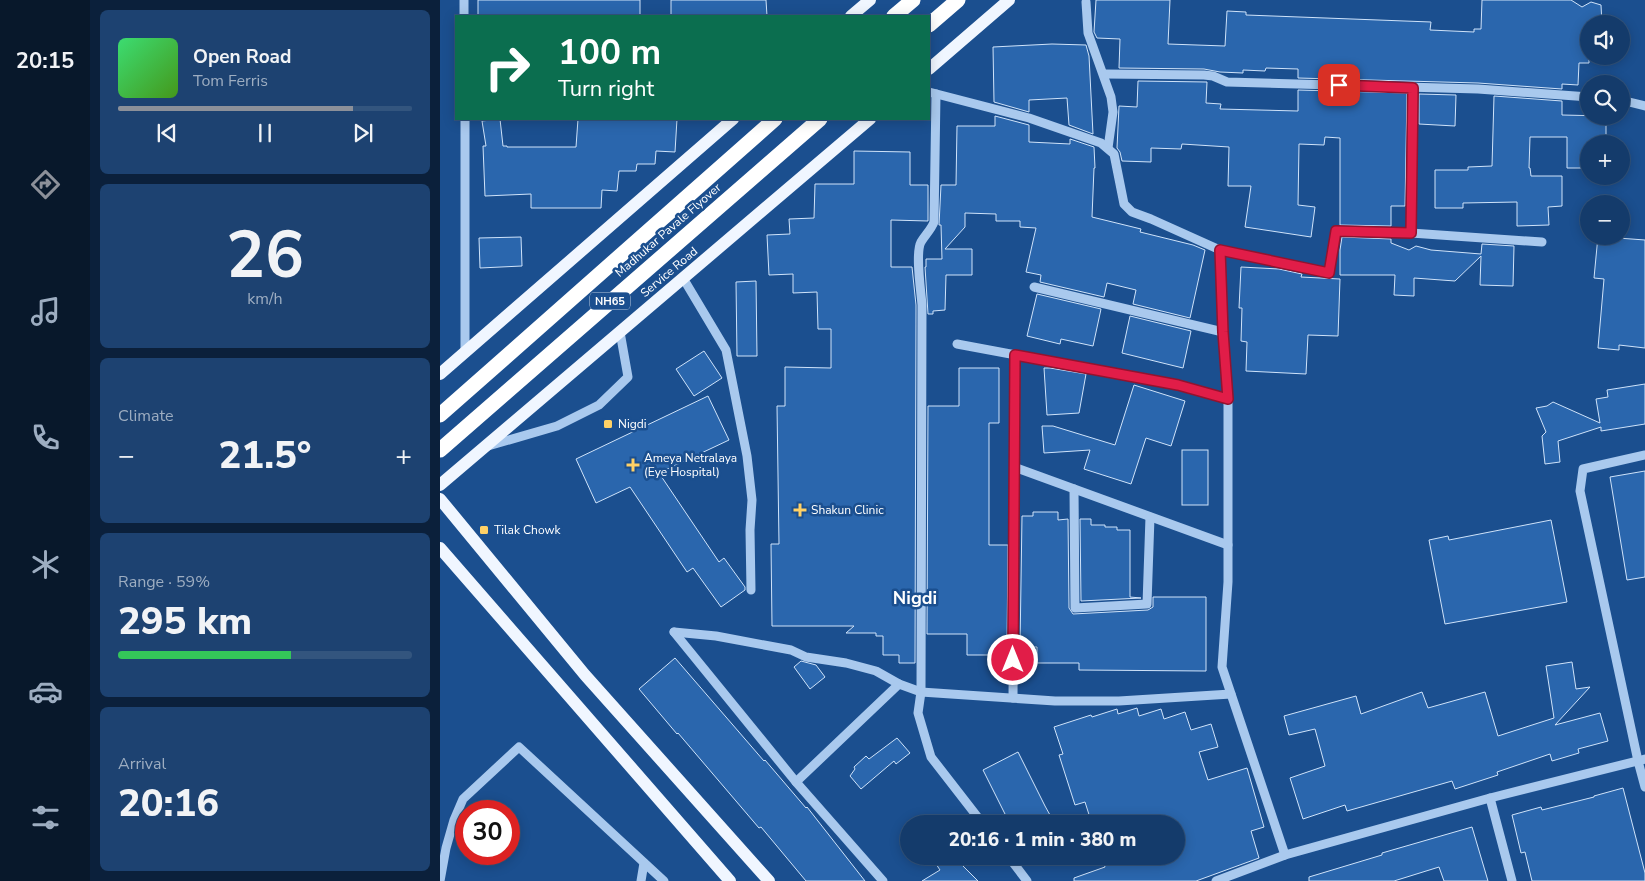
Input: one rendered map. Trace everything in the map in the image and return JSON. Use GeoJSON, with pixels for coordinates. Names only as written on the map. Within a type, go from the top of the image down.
{"type":"FeatureCollection","features":[{"type":"Feature","properties":{"kind":"highway"},"geometry":{"type":"LineString","coordinates":[[895,15],[913,0]]}},
{"type":"Feature","properties":{"kind":"highway"},"geometry":{"type":"LineString","coordinates":[[930,24],[958,0]]}},
{"type":"Feature","properties":{"kind":"highway","name":"Madhukar Pavale Flyover"},"geometry":{"type":"LineString","coordinates":[[440,415],[774,120]]}},
{"type":"Feature","properties":{"kind":"highway","name":"Madhukar Pavale Flyover"},"geometry":{"type":"LineString","coordinates":[[440,450],[819,120]]}},
{"type":"Feature","properties":{"kind":"main road"},"geometry":{"type":"LineString","coordinates":[[852,15],[870,0]]}},
{"type":"Feature","properties":{"kind":"main road"},"geometry":{"type":"LineString","coordinates":[[930,68],[1009,0]]}},
{"type":"Feature","properties":{"kind":"main road"},"geometry":{"type":"LineString","coordinates":[[440,374],[732,120]]}},
{"type":"Feature","properties":{"kind":"main road","name":"Service Road"},"geometry":{"type":"LineString","coordinates":[[440,485],[869,120]]}},
{"type":"Feature","properties":{"kind":"main road"},"geometry":{"type":"LineString","coordinates":[[440,500],[585,675],[769,881]]}},
{"type":"Feature","properties":{"kind":"main road"},"geometry":{"type":"LineString","coordinates":[[440,548],[730,881]]}},
{"type":"Feature","properties":{"kind":"street"},"geometry":{"type":"LineString","coordinates":[[464,0],[464,15]]}},
{"type":"Feature","properties":{"kind":"street"},"geometry":{"type":"LineString","coordinates":[[1086,2],[1088,33],[1111,97],[1113,112],[1108,148]]}},
{"type":"Feature","properties":{"kind":"street"},"geometry":{"type":"LineString","coordinates":[[1104,74],[1204,75],[1213,76],[1227,82],[1478,89],[1580,96]]}},
{"type":"Feature","properties":{"kind":"street"},"geometry":{"type":"LineString","coordinates":[[1411,233],[1413,88]]}},
{"type":"Feature","properties":{"kind":"street"},"geometry":{"type":"LineString","coordinates":[[976,815],[932,757],[918,713],[921,692],[922,305],[918,253],[920,243],[931,230],[934,222],[932,93],[1029,118],[1101,143],[1114,154],[1124,204],[1132,212],[1220,250],[1329,273],[1336,231],[1411,233],[1542,242]]}},
{"type":"Feature","properties":{"kind":"street"},"geometry":{"type":"LineString","coordinates":[[1630,102],[1645,106]]}},
{"type":"Feature","properties":{"kind":"street"},"geometry":{"type":"LineString","coordinates":[[465,120],[465,351]]}},
{"type":"Feature","properties":{"kind":"street"},"geometry":{"type":"LineString","coordinates":[[1220,250],[1228,399],[1228,582],[1222,667],[1285,855]]}},
{"type":"Feature","properties":{"kind":"street"},"geometry":{"type":"LineString","coordinates":[[683,278],[726,350],[747,456],[752,500],[750,530],[751,590]]}},
{"type":"Feature","properties":{"kind":"street"},"geometry":{"type":"LineString","coordinates":[[1034,286],[1223,332]]}},
{"type":"Feature","properties":{"kind":"street"},"geometry":{"type":"LineString","coordinates":[[483,448],[557,426],[599,405],[628,377],[620,332]]}},
{"type":"Feature","properties":{"kind":"street"},"geometry":{"type":"LineString","coordinates":[[957,344],[1178,385],[1228,399]]}},
{"type":"Feature","properties":{"kind":"street"},"geometry":{"type":"LineString","coordinates":[[1013,698],[1015,355]]}},
{"type":"Feature","properties":{"kind":"street"},"geometry":{"type":"LineString","coordinates":[[1645,455],[1583,469],[1580,491],[1641,760],[1645,787]]}},
{"type":"Feature","properties":{"kind":"street"},"geometry":{"type":"LineString","coordinates":[[1014,467],[1228,545]]}},
{"type":"Feature","properties":{"kind":"street"},"geometry":{"type":"LineString","coordinates":[[1074,489],[1075,608],[1147,604],[1150,517]]}},
{"type":"Feature","properties":{"kind":"street"},"geometry":{"type":"LineString","coordinates":[[883,881],[796,782],[674,632],[716,636],[791,650],[806,657],[846,663],[876,671],[899,684],[921,692],[1055,701],[1119,701],[1231,694]]}},
{"type":"Feature","properties":{"kind":"street"},"geometry":{"type":"LineString","coordinates":[[796,782],[899,684]]}},
{"type":"Feature","properties":{"kind":"street"},"geometry":{"type":"LineString","coordinates":[[440,881],[446,848],[463,798],[518,747],[664,881]]}},
{"type":"Feature","properties":{"kind":"street"},"geometry":{"type":"LineString","coordinates":[[1216,881],[1285,855],[1490,798],[1641,760]]}},
{"type":"Feature","properties":{"kind":"street"},"geometry":{"type":"LineString","coordinates":[[1490,798],[1512,881]]}},
{"type":"Feature","properties":{"kind":"street"},"geometry":{"type":"LineString","coordinates":[[641,881],[644,863]]}},
{"type":"Feature","properties":{"kind":"street"},"geometry":{"type":"LineString","coordinates":[[1015,865],[1027,881]]}},
{"type":"Feature","properties":{"kind":"building"},"geometry":{"type":"Polygon","coordinates":[[[478,0],[640,0],[640,15],[478,15],[478,0]]]}},
{"type":"Feature","properties":{"kind":"building"},"geometry":{"type":"Polygon","coordinates":[[[671,0],[766,0],[767,15],[671,15],[671,0]]]}},
{"type":"Feature","properties":{"kind":"building"},"geometry":{"type":"Polygon","coordinates":[[[1096,0],[1170,0],[1168,44],[1225,46],[1227,11],[1246,12],[1246,15],[1431,22],[1430,30],[1474,32],[1474,29],[1481,29],[1482,0],[1571,0],[1582,7],[1591,2],[1601,5],[1602,15],[1580,15],[1578,85],[1562,84],[1562,89],[1478,83],[1298,78],[1298,69],[1266,68],[1265,71],[1243,70],[1243,73],[1204,69],[1119,68],[1120,39],[1097,38],[1094,32],[1096,0]]]}},
{"type":"Feature","properties":{"kind":"building"},"geometry":{"type":"Polygon","coordinates":[[[1052,44],[1086,45],[1089,56],[1093,134],[1069,125],[1067,98],[1029,100],[1029,112],[994,102],[993,47],[1052,44]]]}},
{"type":"Feature","properties":{"kind":"building"},"geometry":{"type":"Polygon","coordinates":[[[1138,81],[1207,82],[1206,103],[1221,104],[1220,109],[1298,111],[1298,90],[1407,93],[1405,206],[1391,206],[1391,226],[1340,225],[1340,138],[1325,137],[1324,145],[1299,144],[1298,205],[1315,207],[1311,237],[1245,227],[1251,186],[1228,186],[1229,147],[1182,144],[1181,149],[1151,148],[1151,162],[1122,161],[1117,148],[1119,106],[1137,107],[1138,81]]]}},
{"type":"Feature","properties":{"kind":"building"},"geometry":{"type":"Polygon","coordinates":[[[1419,94],[1456,95],[1455,126],[1419,124],[1419,94]]]}},
{"type":"Feature","properties":{"kind":"building"},"geometry":{"type":"Polygon","coordinates":[[[1494,96],[1562,101],[1562,115],[1580,115],[1580,125],[1606,125],[1606,135],[1580,135],[1580,168],[1567,168],[1567,137],[1530,137],[1529,168],[1531,176],[1562,176],[1562,206],[1548,207],[1549,225],[1517,226],[1517,202],[1463,203],[1463,208],[1435,208],[1435,170],[1468,170],[1468,167],[1492,166],[1494,96]]]}},
{"type":"Feature","properties":{"kind":"building"},"geometry":{"type":"Polygon","coordinates":[[[995,116],[1029,125],[1029,142],[1070,144],[1070,139],[1094,147],[1095,168],[1092,217],[1141,229],[1140,232],[1193,245],[1205,250],[1190,318],[1133,304],[1136,290],[1107,283],[1104,297],[1040,282],[1041,275],[1026,272],[1036,228],[1020,227],[1020,221],[996,221],[996,214],[965,213],[965,227],[945,249],[972,249],[972,275],[946,275],[945,310],[933,311],[933,314],[928,314],[926,259],[942,259],[941,225],[939,225],[941,185],[956,185],[957,126],[995,126],[995,116]]]}},
{"type":"Feature","properties":{"kind":"building"},"geometry":{"type":"Polygon","coordinates":[[[500,120],[503,146],[576,147],[578,120],[677,120],[675,152],[656,151],[655,164],[637,164],[636,171],[619,171],[617,191],[602,190],[601,208],[531,208],[531,194],[485,196],[483,146],[486,146],[482,121],[500,120]]]}},
{"type":"Feature","properties":{"kind":"building"},"geometry":{"type":"Polygon","coordinates":[[[854,151],[910,152],[910,185],[928,185],[928,221],[891,220],[891,267],[912,267],[916,305],[915,663],[899,663],[899,655],[883,655],[883,636],[876,636],[876,633],[846,633],[854,626],[772,626],[771,544],[779,544],[777,406],[785,406],[785,367],[831,368],[831,329],[818,329],[817,292],[793,293],[793,274],[769,275],[767,235],[790,234],[789,219],[814,218],[815,184],[854,184],[854,151]]]}},
{"type":"Feature","properties":{"kind":"building"},"geometry":{"type":"Polygon","coordinates":[[[521,237],[522,266],[480,268],[479,238],[521,237]]]}},
{"type":"Feature","properties":{"kind":"building"},"geometry":{"type":"Polygon","coordinates":[[[1342,237],[1391,239],[1391,243],[1409,250],[1416,246],[1431,250],[1481,254],[1482,244],[1514,246],[1513,286],[1480,285],[1481,256],[1455,281],[1414,278],[1414,296],[1394,295],[1395,275],[1340,275],[1342,237]]]}},
{"type":"Feature","properties":{"kind":"building"},"geometry":{"type":"Polygon","coordinates":[[[1630,239],[1645,240],[1645,348],[1619,345],[1619,350],[1598,348],[1604,279],[1594,278],[1597,245],[1630,245],[1630,239]]]}},
{"type":"Feature","properties":{"kind":"building"},"geometry":{"type":"Polygon","coordinates":[[[1241,267],[1279,269],[1302,274],[1301,277],[1340,279],[1338,336],[1308,335],[1306,374],[1246,371],[1247,342],[1241,341],[1242,308],[1239,308],[1241,267]]]}},
{"type":"Feature","properties":{"kind":"building"},"geometry":{"type":"Polygon","coordinates":[[[756,281],[757,356],[737,356],[736,282],[756,281]]]}},
{"type":"Feature","properties":{"kind":"building"},"geometry":{"type":"Polygon","coordinates":[[[1037,294],[1101,309],[1093,346],[1061,339],[1060,344],[1027,336],[1037,294]]]}},
{"type":"Feature","properties":{"kind":"building"},"geometry":{"type":"Polygon","coordinates":[[[1130,316],[1191,331],[1183,368],[1122,353],[1130,316]]]}},
{"type":"Feature","properties":{"kind":"building"},"geometry":{"type":"Polygon","coordinates":[[[704,351],[722,378],[694,396],[676,369],[704,351]]]}},
{"type":"Feature","properties":{"kind":"building"},"geometry":{"type":"Polygon","coordinates":[[[959,368],[999,368],[999,423],[989,423],[989,545],[1008,545],[1007,647],[1001,647],[1001,655],[967,655],[967,634],[927,634],[928,406],[959,406],[959,368]]]}},
{"type":"Feature","properties":{"kind":"building"},"geometry":{"type":"Polygon","coordinates":[[[1044,368],[1086,374],[1079,413],[1047,415],[1044,368]]]}},
{"type":"Feature","properties":{"kind":"building"},"geometry":{"type":"Polygon","coordinates":[[[1645,384],[1645,424],[1601,431],[1601,427],[1558,441],[1560,462],[1545,464],[1542,436],[1546,432],[1536,408],[1547,406],[1553,402],[1600,423],[1596,399],[1608,397],[1607,390],[1645,384]]]}},
{"type":"Feature","properties":{"kind":"building"},"geometry":{"type":"Polygon","coordinates":[[[1134,385],[1185,401],[1171,446],[1146,438],[1131,484],[1084,469],[1090,450],[1044,453],[1042,426],[1053,426],[1115,445],[1134,385]]]}},
{"type":"Feature","properties":{"kind":"building"},"geometry":{"type":"Polygon","coordinates":[[[708,396],[729,440],[659,473],[719,562],[724,558],[745,587],[745,590],[721,607],[693,568],[687,572],[630,487],[596,503],[576,459],[708,396]]]}},
{"type":"Feature","properties":{"kind":"building"},"geometry":{"type":"Polygon","coordinates":[[[1182,450],[1208,450],[1208,505],[1182,505],[1182,450]]]}},
{"type":"Feature","properties":{"kind":"building"},"geometry":{"type":"Polygon","coordinates":[[[1645,471],[1645,577],[1627,580],[1610,477],[1645,471]]]}},
{"type":"Feature","properties":{"kind":"building"},"geometry":{"type":"Polygon","coordinates":[[[1033,512],[1058,512],[1058,520],[1068,519],[1069,608],[1073,614],[1148,610],[1153,607],[1153,597],[1206,597],[1206,671],[1079,670],[1079,663],[1037,663],[1037,647],[1020,647],[1022,516],[1033,516],[1033,512]]]}},
{"type":"Feature","properties":{"kind":"building"},"geometry":{"type":"Polygon","coordinates":[[[1080,519],[1091,519],[1091,525],[1105,525],[1105,527],[1117,527],[1117,530],[1130,530],[1130,597],[1141,598],[1081,601],[1080,519]]]}},
{"type":"Feature","properties":{"kind":"building"},"geometry":{"type":"Polygon","coordinates":[[[1551,520],[1567,602],[1445,624],[1429,540],[1448,536],[1449,540],[1551,520]]]}},
{"type":"Feature","properties":{"kind":"building"},"geometry":{"type":"Polygon","coordinates":[[[675,658],[764,761],[807,807],[865,881],[806,881],[761,827],[759,828],[677,734],[639,689],[675,658]]]}},
{"type":"Feature","properties":{"kind":"building"},"geometry":{"type":"Polygon","coordinates":[[[801,661],[816,665],[825,677],[810,689],[794,667],[801,661]]]}},
{"type":"Feature","properties":{"kind":"building"},"geometry":{"type":"Polygon","coordinates":[[[1572,662],[1576,689],[1590,687],[1555,725],[1600,713],[1608,741],[1578,749],[1579,753],[1552,761],[1550,754],[1497,772],[1498,775],[1455,789],[1452,781],[1347,811],[1345,805],[1303,819],[1290,778],[1325,766],[1315,729],[1289,735],[1284,716],[1356,696],[1361,714],[1422,692],[1428,708],[1485,692],[1498,736],[1554,718],[1546,666],[1572,662]]]}},
{"type":"Feature","properties":{"kind":"building"},"geometry":{"type":"Polygon","coordinates":[[[1137,708],[1139,716],[1161,709],[1164,719],[1185,712],[1191,730],[1211,724],[1218,747],[1199,752],[1208,780],[1247,768],[1264,827],[1251,831],[1259,858],[1196,881],[1074,881],[1074,878],[1105,867],[1104,865],[1185,865],[1185,815],[1089,815],[1085,802],[1075,805],[1059,755],[1063,754],[1054,727],[1117,709],[1118,714],[1137,708]]]}},
{"type":"Feature","properties":{"kind":"building"},"geometry":{"type":"Polygon","coordinates":[[[897,738],[910,753],[896,764],[894,761],[861,789],[850,776],[855,769],[854,767],[866,756],[869,759],[897,738]]]}},
{"type":"Feature","properties":{"kind":"building"},"geometry":{"type":"Polygon","coordinates":[[[1018,752],[1050,815],[1006,815],[983,770],[1018,752]]]}},
{"type":"Feature","properties":{"kind":"building"},"geometry":{"type":"Polygon","coordinates":[[[1623,788],[1645,873],[1645,881],[1532,881],[1525,852],[1521,853],[1512,815],[1541,807],[1542,810],[1623,788]]]}},
{"type":"Feature","properties":{"kind":"building"},"geometry":{"type":"Polygon","coordinates":[[[1472,827],[1488,881],[1444,881],[1439,867],[1394,881],[1309,881],[1309,877],[1382,855],[1382,853],[1472,827]]]}},
{"type":"Feature","properties":{"kind":"building"},"geometry":{"type":"Polygon","coordinates":[[[937,865],[962,865],[978,881],[922,881],[940,870],[937,865]]]}},
{"type":"Feature","properties":{"kind":"place","name":"Nigdi"},"geometry":{"type":"Point","coordinates":[608,424]}},
{"type":"Feature","properties":{"kind":"place","name":"Ameya Netralaya (Eye Hospital)"},"geometry":{"type":"Point","coordinates":[633,465]}},
{"type":"Feature","properties":{"kind":"place","name":"Shakun Clinic"},"geometry":{"type":"Point","coordinates":[800,510]}},
{"type":"Feature","properties":{"kind":"place","name":"Tilak Chowk"},"geometry":{"type":"Point","coordinates":[484,530]}},
{"type":"Feature","properties":{"kind":"district","name":"Nigdi"},"geometry":{"type":"Point","coordinates":[915,598]}},
{"type":"Feature","properties":{"kind":"route"},"geometry":{"type":"LineString","coordinates":[[1013,660],[1015,355],[1178,385],[1228,399],[1220,250],[1329,273],[1336,231],[1411,233],[1413,88],[1339,85]]}}]}
